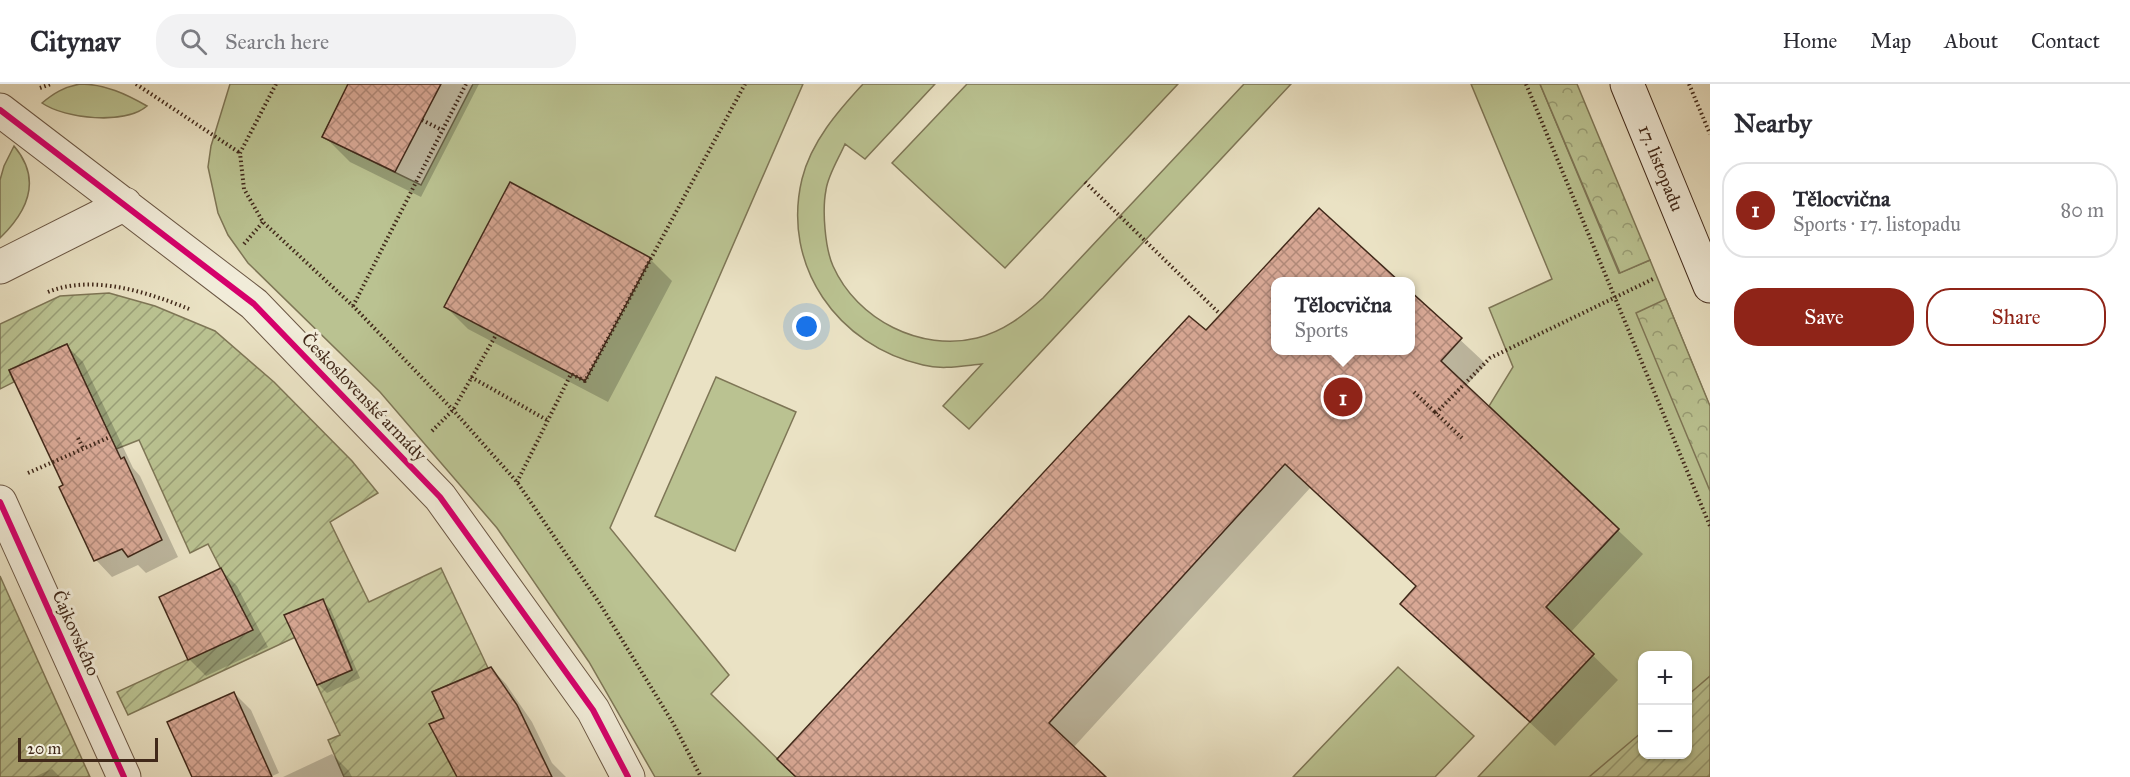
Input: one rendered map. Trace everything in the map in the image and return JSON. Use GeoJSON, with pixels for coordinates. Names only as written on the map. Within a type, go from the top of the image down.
{"type":"FeatureCollection","features":[{"type":"Feature","properties":{"kind":"street","name":"17. listopadu"},"geometry":{"type":"LineString","coordinates":[[1627,84],[1710,286]]}},
{"type":"Feature","properties":{"kind":"street","name":"Československé armády"},"geometry":{"type":"LineString","coordinates":[[0,110],[254,304],[440,497],[593,710],[628,777]]}},
{"type":"Feature","properties":{"kind":"street"},"geometry":{"type":"LineString","coordinates":[[0,267],[125,204]]}},
{"type":"Feature","properties":{"kind":"street","name":"Čajkovského"},"geometry":{"type":"LineString","coordinates":[[0,502],[124,777]]}},
{"type":"Feature","properties":{"kind":"path"},"geometry":{"type":"LineString","coordinates":[[136,84],[240,153]]}},
{"type":"Feature","properties":{"kind":"path"},"geometry":{"type":"LineString","coordinates":[[276,84],[240,153],[244,189],[263,222],[353,306],[453,410],[517,482],[600,604],[673,723],[701,777]]}},
{"type":"Feature","properties":{"kind":"path"},"geometry":{"type":"LineString","coordinates":[[353,306],[466,84]]}},
{"type":"Feature","properties":{"kind":"path"},"geometry":{"type":"LineString","coordinates":[[517,482],[571,374],[585,381],[745,84]]}},
{"type":"Feature","properties":{"kind":"path"},"geometry":{"type":"LineString","coordinates":[[1526,84],[1710,526]]}},
{"type":"Feature","properties":{"kind":"path"},"geometry":{"type":"LineString","coordinates":[[1689,84],[1710,134]]}},
{"type":"Feature","properties":{"kind":"path"},"geometry":{"type":"LineString","coordinates":[[422,120],[442,130]]}},
{"type":"Feature","properties":{"kind":"path"},"geometry":{"type":"LineString","coordinates":[[1085,183],[1220,314]]}},
{"type":"Feature","properties":{"kind":"path"},"geometry":{"type":"LineString","coordinates":[[1436,413],[1490,358],[1655,278]]}},
{"type":"Feature","properties":{"kind":"path"},"geometry":{"type":"LineString","coordinates":[[47,293],[56,289],[99,285],[152,294],[190,310]]}},
{"type":"Feature","properties":{"kind":"path"},"geometry":{"type":"LineString","coordinates":[[453,410],[496,335]]}},
{"type":"Feature","properties":{"kind":"path"},"geometry":{"type":"LineString","coordinates":[[471,377],[547,420]]}},
{"type":"Feature","properties":{"kind":"path"},"geometry":{"type":"LineString","coordinates":[[1414,392],[1462,438]]}},
{"type":"Feature","properties":{"kind":"path"},"geometry":{"type":"LineString","coordinates":[[21,476],[110,437]]}},
{"type":"Feature","properties":{"kind":"path"},"geometry":{"type":"LineString","coordinates":[[78,438],[83,448]]}},
{"type":"Feature","properties":{"kind":"green space"},"geometry":{"type":"Polygon","coordinates":[[[80,84],[115,90],[147,106],[125,116],[95,118],[65,113],[42,103],[60,91],[80,84]]]}},
{"type":"Feature","properties":{"kind":"green space"},"geometry":{"type":"Polygon","coordinates":[[[230,84],[349,84],[322,137],[421,185],[473,84],[803,84],[610,528],[729,675],[711,694],[796,777],[655,777],[589,662],[497,528],[380,392],[248,263],[228,235],[218,213],[208,167],[211,146],[230,84]]]}},
{"type":"Feature","properties":{"kind":"green space"},"geometry":{"type":"Polygon","coordinates":[[[863,84],[935,84],[865,159],[845,144],[829,178],[825,198],[825,229],[830,258],[844,285],[874,316],[893,328],[913,336],[956,341],[977,338],[996,331],[1020,317],[1043,298],[1244,84],[1291,84],[969,429],[943,406],[982,364],[952,367],[923,365],[893,355],[865,340],[842,321],[823,298],[809,271],[800,242],[798,211],[806,165],[835,116],[863,84]]]}},
{"type":"Feature","properties":{"kind":"green space"},"geometry":{"type":"Polygon","coordinates":[[[967,84],[1178,84],[1005,268],[892,163],[967,84]]]}},
{"type":"Feature","properties":{"kind":"green space"},"geometry":{"type":"Polygon","coordinates":[[[1471,84],[1540,84],[1619,273],[1650,260],[1710,407],[1710,777],[1478,777],[1594,654],[1546,607],[1619,529],[1489,406],[1513,367],[1489,308],[1552,279],[1471,84]]]}},
{"type":"Feature","properties":{"kind":"green space"},"geometry":{"type":"Polygon","coordinates":[[[1540,84],[1577,84],[1650,260],[1620,273],[1540,84]]]}},
{"type":"Feature","properties":{"kind":"green space"},"geometry":{"type":"Polygon","coordinates":[[[14,146],[28,170],[28,194],[18,217],[0,238],[0,180],[14,146]]]}},
{"type":"Feature","properties":{"kind":"green space"},"geometry":{"type":"Polygon","coordinates":[[[109,293],[155,306],[215,331],[274,382],[352,461],[378,493],[330,522],[369,602],[441,568],[488,668],[432,692],[444,718],[430,724],[503,777],[344,777],[328,740],[340,735],[317,685],[352,669],[332,620],[128,715],[117,692],[252,630],[208,544],[190,553],[139,440],[116,449],[67,344],[9,370],[14,382],[0,389],[0,324],[60,296],[109,293]]]}},
{"type":"Feature","properties":{"kind":"green space"},"geometry":{"type":"Polygon","coordinates":[[[1666,299],[1710,406],[1710,491],[1636,313],[1666,299]]]}},
{"type":"Feature","properties":{"kind":"green space"},"geometry":{"type":"Polygon","coordinates":[[[716,377],[796,412],[735,551],[655,516],[716,377]]]}},
{"type":"Feature","properties":{"kind":"green space"},"geometry":{"type":"Polygon","coordinates":[[[0,576],[90,777],[0,777],[0,576]]]}},
{"type":"Feature","properties":{"kind":"green space"},"geometry":{"type":"Polygon","coordinates":[[[1398,667],[1474,736],[1435,777],[1293,777],[1398,667]]]}},
{"type":"Feature","properties":{"kind":"green space"},"geometry":{"type":"Polygon","coordinates":[[[1710,676],[1710,777],[1589,777],[1638,735],[1638,759],[1692,759],[1692,692],[1710,676]]]}},
{"type":"Feature","properties":{"kind":"building"},"geometry":{"type":"Polygon","coordinates":[[[348,84],[441,84],[395,172],[322,137],[348,84]]]}},
{"type":"Feature","properties":{"kind":"building"},"geometry":{"type":"Polygon","coordinates":[[[510,182],[651,258],[585,381],[444,307],[510,182]]]}},
{"type":"Feature","properties":{"kind":"building"},"geometry":{"type":"Polygon","coordinates":[[[1319,208],[1395,277],[1271,277],[1271,355],[1415,355],[1415,296],[1462,338],[1441,361],[1619,529],[1546,607],[1594,654],[1530,722],[1400,604],[1416,586],[1285,464],[1049,723],[1106,777],[796,777],[777,759],[1189,316],[1206,330],[1319,208]]]}},
{"type":"Feature","properties":{"kind":"building"},"geometry":{"type":"Polygon","coordinates":[[[67,344],[121,459],[124,457],[162,540],[128,557],[122,549],[94,561],[59,487],[63,485],[9,370],[67,344]]]}},
{"type":"Feature","properties":{"kind":"building"},"geometry":{"type":"Polygon","coordinates":[[[221,568],[253,630],[188,660],[159,597],[221,568]]]}},
{"type":"Feature","properties":{"kind":"building"},"geometry":{"type":"Polygon","coordinates":[[[323,599],[352,670],[317,685],[284,615],[323,599]]]}},
{"type":"Feature","properties":{"kind":"building"},"geometry":{"type":"Polygon","coordinates":[[[491,667],[517,705],[552,777],[457,777],[429,724],[444,718],[432,692],[491,667]]]}},
{"type":"Feature","properties":{"kind":"building"},"geometry":{"type":"Polygon","coordinates":[[[234,692],[272,777],[192,777],[167,722],[234,692]]]}},
{"type":"Feature","properties":{"kind":"cycle path"},"geometry":{"type":"LineString","coordinates":[[0,110],[254,304],[440,497],[593,710],[628,777]]}},
{"type":"Feature","properties":{"kind":"cycle path"},"geometry":{"type":"LineString","coordinates":[[0,502],[124,777]]}},
{"type":"Feature","properties":{"kind":"place","name":"Tělocvična"},"geometry":{"type":"Point","coordinates":[1343,397]}}]}
